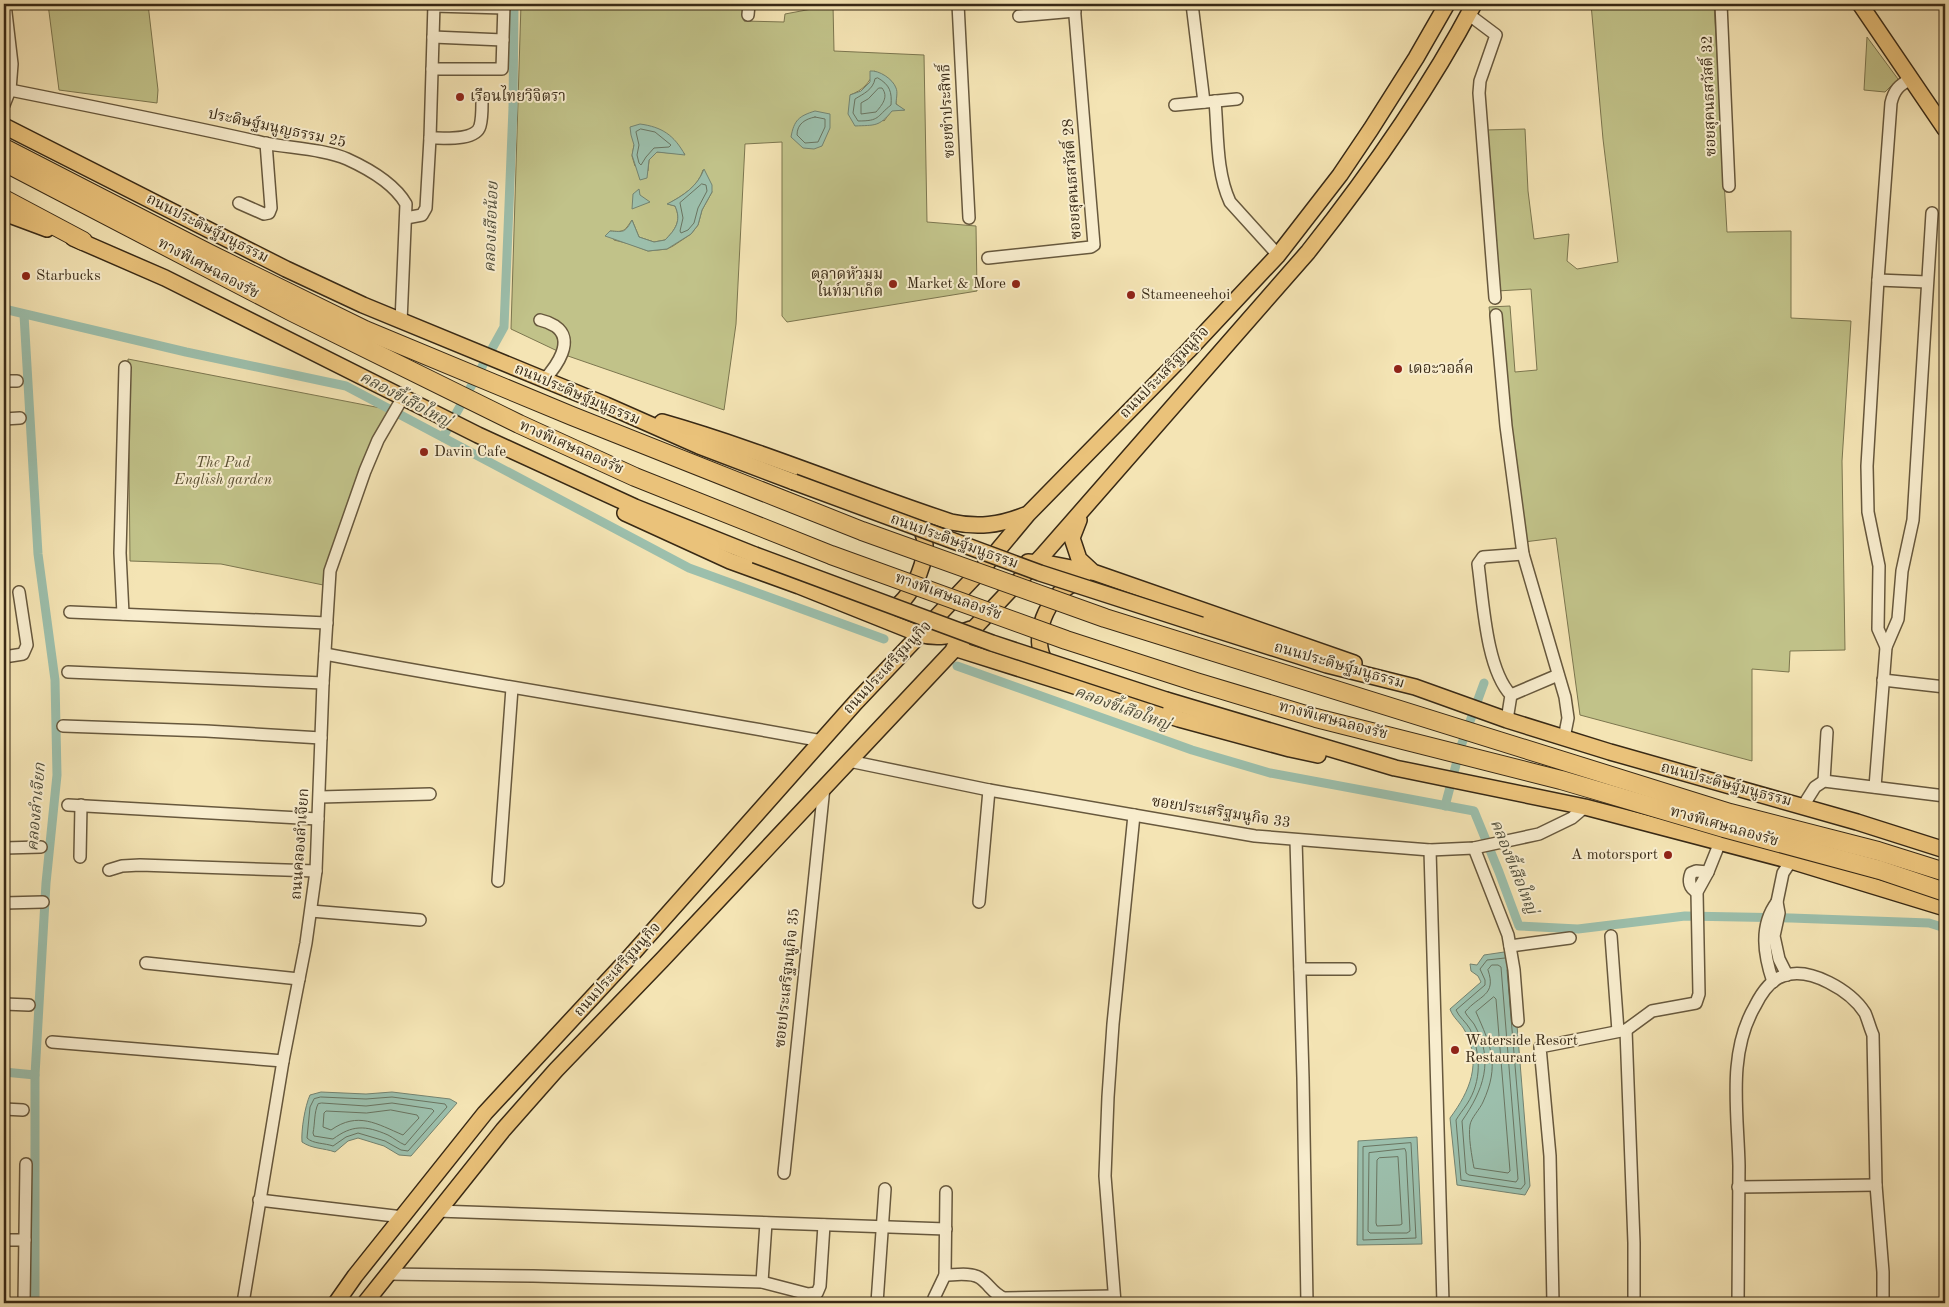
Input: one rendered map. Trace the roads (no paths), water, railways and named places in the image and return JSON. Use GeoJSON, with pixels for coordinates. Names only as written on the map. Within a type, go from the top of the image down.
{"type":"FeatureCollection","features":[{"type":"Feature","properties":{"kind":"highway","name":"ทางพิเศษฉลองรัช"},"geometry":{"type":"LineString","coordinates":[[4,148],[208,253],[365,330],[572,416],[862,531],[1105,618],[1730,813],[1878,851],[1945,872]]}},
{"type":"Feature","properties":{"kind":"highway","name":"ทางพิเศษฉลองรัช"},"geometry":{"type":"LineString","coordinates":[[4,162],[292,312],[519,424],[635,477],[840,558],[1066,640],[1205,684],[1342,725],[1561,780],[1724,828],[1880,870],[1945,892]]}},
{"type":"Feature","properties":{"kind":"highway"},"geometry":{"type":"LineString","coordinates":[[4,199],[83,241]]}},
{"type":"Feature","properties":{"kind":"main road","name":"ถนนประเสริฐมนูกิจ"},"geometry":{"type":"LineString","coordinates":[[336,1303],[485,1113],[639,947],[919,634],[983,568],[1028,514],[1188,351],[1278,255],[1340,175],[1371,129],[1416,58],[1447,4]]}},
{"type":"Feature","properties":{"kind":"main road"},"geometry":{"type":"LineString","coordinates":[[1860,4],[1945,128]]}},
{"type":"Feature","properties":{"kind":"main road","name":"ถนนประเสริฐมนูกิจ"},"geometry":{"type":"LineString","coordinates":[[365,1303],[503,1130],[556,1070],[656,968],[1087,506],[1274,291],[1338,214],[1399,126],[1471,9]]}},
{"type":"Feature","properties":{"kind":"main road","name":"ถนนประดิษฐ์มนูธรรม"},"geometry":{"type":"LineString","coordinates":[[4,126],[286,269],[401,322],[606,405],[698,446],[794,482],[1004,560],[1200,625],[1327,665],[1415,687],[1564,738],[1803,806],[1945,850]]}},
{"type":"Feature","properties":{"kind":"main road"},"geometry":{"type":"LineString","coordinates":[[4,213],[83,241],[166,278],[397,406],[451,421],[635,507],[992,643],[1166,700],[1395,768]]}},
{"type":"Feature","properties":{"kind":"main road"},"geometry":{"type":"LineString","coordinates":[[606,405],[699,433],[904,507],[951,522],[969,526],[996,525],[1028,514]]}},
{"type":"Feature","properties":{"kind":"main road"},"geometry":{"type":"LineString","coordinates":[[553,469],[639,520],[730,561],[919,634],[932,638],[946,637],[974,628]]}},
{"type":"Feature","properties":{"kind":"main road"},"geometry":{"type":"LineString","coordinates":[[1087,506],[1075,528],[1072,538],[1079,559],[1100,575]]}},
{"type":"Feature","properties":{"kind":"main road"},"geometry":{"type":"LineString","coordinates":[[868,613],[887,612],[897,606],[918,576],[924,556],[924,538],[917,521],[904,507]]}},
{"type":"Feature","properties":{"kind":"main road"},"geometry":{"type":"LineString","coordinates":[[983,568],[997,563],[1035,562],[1100,575],[1295,641],[1415,687]]}},
{"type":"Feature","properties":{"kind":"main road"},"geometry":{"type":"LineString","coordinates":[[1075,685],[1056,675],[1041,654],[1039,640],[1042,624],[1059,594],[1070,586],[1100,575]]}},
{"type":"Feature","properties":{"kind":"main road"},"geometry":{"type":"LineString","coordinates":[[954,648],[1180,719],[1290,749],[1395,768],[1585,807],[1791,861],[1945,908]]}},
{"type":"Feature","properties":{"kind":"street"},"geometry":{"type":"LineString","coordinates":[[4,105],[10,90],[12,64],[5,4]]}},
{"type":"Feature","properties":{"kind":"street","name":"ซอยขำประสิทธิ์"},"geometry":{"type":"LineString","coordinates":[[958,4],[968,218]]}},
{"type":"Feature","properties":{"kind":"street"},"geometry":{"type":"LineString","coordinates":[[1192,4],[1226,193],[1230,202],[1278,255]]}},
{"type":"Feature","properties":{"kind":"street","name":"ซอยสุคนธสวัสดิ์ 32"},"geometry":{"type":"LineString","coordinates":[[1721,4],[1729,186]]}},
{"type":"Feature","properties":{"kind":"street"},"geometry":{"type":"LineString","coordinates":[[406,218],[419,216],[424,213],[430,138],[432,69],[434,5],[504,6],[502,69],[432,69]]}},
{"type":"Feature","properties":{"kind":"street"},"geometry":{"type":"LineString","coordinates":[[1019,16],[1075,7]]}},
{"type":"Feature","properties":{"kind":"street","name":"ซอยสุคนธสวัสดิ์ 28"},"geometry":{"type":"LineString","coordinates":[[988,258],[1091,247],[1094,245],[1075,7]]}},
{"type":"Feature","properties":{"kind":"street"},"geometry":{"type":"LineString","coordinates":[[1471,9],[1496,35],[1480,81],[1479,92],[1495,298]]}},
{"type":"Feature","properties":{"kind":"street"},"geometry":{"type":"LineString","coordinates":[[433,38],[504,40]]}},
{"type":"Feature","properties":{"kind":"street"},"geometry":{"type":"LineString","coordinates":[[1886,646],[1878,629],[1879,566],[1868,512],[1867,466],[1891,102],[1895,90],[1903,83],[1911,80]]}},
{"type":"Feature","properties":{"kind":"street","name":"ประดิษฐ์มนูญธรรม 25"},"geometry":{"type":"LineString","coordinates":[[10,90],[336,156],[359,165],[399,192],[406,204],[401,322]]}},
{"type":"Feature","properties":{"kind":"street"},"geometry":{"type":"LineString","coordinates":[[1175,105],[1237,99]]}},
{"type":"Feature","properties":{"kind":"street"},"geometry":{"type":"LineString","coordinates":[[430,138],[472,136],[478,132],[481,125],[482,103]]}},
{"type":"Feature","properties":{"kind":"street"},"geometry":{"type":"LineString","coordinates":[[239,203],[264,214],[269,213],[271,208],[266,143]]}},
{"type":"Feature","properties":{"kind":"street"},"geometry":{"type":"LineString","coordinates":[[1875,787],[1886,646],[1898,619],[1902,571],[1913,520],[1932,213]]}},
{"type":"Feature","properties":{"kind":"street"},"geometry":{"type":"LineString","coordinates":[[1878,280],[1927,282]]}},
{"type":"Feature","properties":{"kind":"street"},"geometry":{"type":"LineString","coordinates":[[1496,315],[1506,426],[1523,554],[1567,710],[1568,718],[1564,738]]}},
{"type":"Feature","properties":{"kind":"street"},"geometry":{"type":"LineString","coordinates":[[540,320],[554,325],[559,330],[564,345],[560,359],[544,380]]}},
{"type":"Feature","properties":{"kind":"street"},"geometry":{"type":"LineString","coordinates":[[123,614],[120,553],[125,367]]}},
{"type":"Feature","properties":{"kind":"street"},"geometry":{"type":"LineString","coordinates":[[4,381],[17,382]]}},
{"type":"Feature","properties":{"kind":"street","name":"ถนนคลองลำเจียก"},"geometry":{"type":"LineString","coordinates":[[243,1303],[250,1270],[259,1200],[283,1061],[311,911],[316,871],[328,586],[332,562],[365,471],[397,406]]}},
{"type":"Feature","properties":{"kind":"street"},"geometry":{"type":"LineString","coordinates":[[4,419],[20,418]]}},
{"type":"Feature","properties":{"kind":"street"},"geometry":{"type":"LineString","coordinates":[[1511,696],[1503,688],[1490,652],[1478,564],[1483,557],[1523,554]]}},
{"type":"Feature","properties":{"kind":"street"},"geometry":{"type":"LineString","coordinates":[[4,657],[23,654],[28,646],[20,592]]}},
{"type":"Feature","properties":{"kind":"street"},"geometry":{"type":"LineString","coordinates":[[70,612],[327,623]]}},
{"type":"Feature","properties":{"kind":"street"},"geometry":{"type":"LineString","coordinates":[[325,654],[822,741]]}},
{"type":"Feature","properties":{"kind":"street"},"geometry":{"type":"LineString","coordinates":[[68,672],[323,683]]}},
{"type":"Feature","properties":{"kind":"street"},"geometry":{"type":"LineString","coordinates":[[1511,696],[1558,675]]}},
{"type":"Feature","properties":{"kind":"street"},"geometry":{"type":"LineString","coordinates":[[1882,680],[1945,687]]}},
{"type":"Feature","properties":{"kind":"street"},"geometry":{"type":"LineString","coordinates":[[498,881],[512,688]]}},
{"type":"Feature","properties":{"kind":"street"},"geometry":{"type":"LineString","coordinates":[[1507,720],[1511,696]]}},
{"type":"Feature","properties":{"kind":"street"},"geometry":{"type":"LineString","coordinates":[[63,726],[206,731],[321,738]]}},
{"type":"Feature","properties":{"kind":"street"},"geometry":{"type":"LineString","coordinates":[[1824,781],[1827,732]]}},
{"type":"Feature","properties":{"kind":"street","name":"ซอยประเสริฐมนูกิจ 33"},"geometry":{"type":"LineString","coordinates":[[849,761],[989,790],[1255,836],[1430,850],[1474,848],[1539,834],[1572,818],[1585,807]]}},
{"type":"Feature","properties":{"kind":"street"},"geometry":{"type":"LineString","coordinates":[[1803,806],[1815,787],[1824,781],[1945,796]]}},
{"type":"Feature","properties":{"kind":"street","name":"ซอยประเสริฐมนูกิจ 35"},"geometry":{"type":"LineString","coordinates":[[784,1173],[824,787]]}},
{"type":"Feature","properties":{"kind":"street"},"geometry":{"type":"LineString","coordinates":[[979,902],[989,790]]}},
{"type":"Feature","properties":{"kind":"street"},"geometry":{"type":"LineString","coordinates":[[320,797],[430,794]]}},
{"type":"Feature","properties":{"kind":"street"},"geometry":{"type":"LineString","coordinates":[[68,805],[318,819]]}},
{"type":"Feature","properties":{"kind":"street"},"geometry":{"type":"LineString","coordinates":[[80,857],[81,805]]}},
{"type":"Feature","properties":{"kind":"street"},"geometry":{"type":"LineString","coordinates":[[944,1276],[974,1275],[980,1278],[997,1296],[1004,1298],[1115,1300],[1106,1176],[1108,1097],[1113,1024],[1134,815]]}},
{"type":"Feature","properties":{"kind":"street"},"geometry":{"type":"LineString","coordinates":[[1296,840],[1307,1303]]}},
{"type":"Feature","properties":{"kind":"street"},"geometry":{"type":"LineString","coordinates":[[1553,1303],[1550,1156],[1540,1047],[1622,1031],[1652,1011],[1696,1002],[1699,994],[1696,892],[1708,872],[1720,842]]}},
{"type":"Feature","properties":{"kind":"street"},"geometry":{"type":"LineString","coordinates":[[4,848],[41,847]]}},
{"type":"Feature","properties":{"kind":"street"},"geometry":{"type":"LineString","coordinates":[[1474,848],[1508,935],[1514,970],[1518,1021]]}},
{"type":"Feature","properties":{"kind":"street"},"geometry":{"type":"LineString","coordinates":[[1430,850],[1443,1303]]}},
{"type":"Feature","properties":{"kind":"street"},"geometry":{"type":"LineString","coordinates":[[1773,982],[1764,936],[1774,915],[1783,873],[1791,861]]}},
{"type":"Feature","properties":{"kind":"street"},"geometry":{"type":"LineString","coordinates":[[109,870],[122,866],[140,865],[316,871]]}},
{"type":"Feature","properties":{"kind":"street"},"geometry":{"type":"LineString","coordinates":[[4,903],[42,902]]}},
{"type":"Feature","properties":{"kind":"street"},"geometry":{"type":"LineString","coordinates":[[311,911],[420,920]]}},
{"type":"Feature","properties":{"kind":"street"},"geometry":{"type":"LineString","coordinates":[[1774,915],[1775,945],[1787,975]]}},
{"type":"Feature","properties":{"kind":"street"},"geometry":{"type":"LineString","coordinates":[[1611,936],[1622,1031],[1634,1243],[1634,1303]]}},
{"type":"Feature","properties":{"kind":"street"},"geometry":{"type":"LineString","coordinates":[[1510,946],[1570,938]]}},
{"type":"Feature","properties":{"kind":"street"},"geometry":{"type":"LineString","coordinates":[[146,963],[298,979]]}},
{"type":"Feature","properties":{"kind":"street"},"geometry":{"type":"LineString","coordinates":[[1300,969],[1350,969]]}},
{"type":"Feature","properties":{"kind":"street"},"geometry":{"type":"LineString","coordinates":[[1738,1303],[1736,1084],[1738,1059],[1744,1032],[1754,1007],[1773,982],[1787,975],[1816,977],[1831,982],[1848,995],[1865,1014],[1873,1035],[1876,1185],[1883,1272],[1883,1303]]}},
{"type":"Feature","properties":{"kind":"street"},"geometry":{"type":"LineString","coordinates":[[4,1004],[29,1005]]}},
{"type":"Feature","properties":{"kind":"street"},"geometry":{"type":"LineString","coordinates":[[52,1042],[283,1061]]}},
{"type":"Feature","properties":{"kind":"street"},"geometry":{"type":"LineString","coordinates":[[4,1117],[4,1109],[23,1110]]}},
{"type":"Feature","properties":{"kind":"street"},"geometry":{"type":"LineString","coordinates":[[24,1303],[26,1164]]}},
{"type":"Feature","properties":{"kind":"street"},"geometry":{"type":"LineString","coordinates":[[1738,1188],[1876,1185]]}},
{"type":"Feature","properties":{"kind":"street"},"geometry":{"type":"LineString","coordinates":[[877,1303],[885,1189]]}},
{"type":"Feature","properties":{"kind":"street"},"geometry":{"type":"LineString","coordinates":[[934,1298],[944,1276],[946,1192]]}},
{"type":"Feature","properties":{"kind":"street"},"geometry":{"type":"LineString","coordinates":[[259,1200],[403,1217]]}},
{"type":"Feature","properties":{"kind":"street"},"geometry":{"type":"LineString","coordinates":[[437,1211],[946,1229]]}},
{"type":"Feature","properties":{"kind":"street"},"geometry":{"type":"LineString","coordinates":[[762,1282],[766,1223]]}},
{"type":"Feature","properties":{"kind":"street"},"geometry":{"type":"LineString","coordinates":[[387,1274],[762,1282],[808,1294],[817,1293],[820,1286],[824,1225]]}},
{"type":"Feature","properties":{"kind":"street"},"geometry":{"type":"LineString","coordinates":[[4,1240],[25,1240]]}},
{"type":"Feature","properties":{"kind":"water"},"geometry":{"type":"Polygon","coordinates":[[[870,71],[881,74],[892,81],[897,90],[896,104],[905,110],[892,111],[880,123],[855,126],[848,114],[850,95],[861,91],[870,82],[870,71]]]}},
{"type":"Feature","properties":{"kind":"water"},"geometry":{"type":"Polygon","coordinates":[[[815,111],[830,114],[830,128],[822,146],[814,149],[803,148],[791,137],[794,126],[801,117],[815,111]]]}},
{"type":"Feature","properties":{"kind":"water"},"geometry":{"type":"Polygon","coordinates":[[[640,124],[655,127],[667,133],[685,155],[657,152],[649,160],[647,178],[640,180],[632,155],[634,145],[630,127],[640,124]]]}},
{"type":"Feature","properties":{"kind":"water"},"geometry":{"type":"Polygon","coordinates":[[[704,169],[712,185],[712,192],[702,210],[698,225],[691,234],[667,249],[648,251],[605,236],[610,231],[624,231],[632,220],[639,237],[654,242],[665,240],[672,233],[678,221],[675,206],[667,204],[689,190],[698,181],[704,169]]]}},
{"type":"Feature","properties":{"kind":"water"},"geometry":{"type":"Polygon","coordinates":[[[639,189],[640,195],[650,202],[632,209],[633,194],[639,189]]]}},
{"type":"Feature","properties":{"kind":"water"},"geometry":{"type":"Polygon","coordinates":[[[1511,951],[1530,1186],[1525,1195],[1457,1185],[1450,1118],[1468,1087],[1473,1065],[1473,1054],[1463,1028],[1450,1009],[1481,982],[1478,976],[1471,971],[1470,964],[1477,965],[1484,955],[1511,951]]]}},
{"type":"Feature","properties":{"kind":"water"},"geometry":{"type":"Polygon","coordinates":[[[321,1092],[366,1094],[392,1092],[450,1099],[457,1103],[411,1156],[399,1155],[384,1146],[358,1138],[348,1141],[335,1152],[310,1146],[302,1142],[308,1100],[310,1095],[321,1092]]]}},
{"type":"Feature","properties":{"kind":"water"},"geometry":{"type":"Polygon","coordinates":[[[1417,1137],[1422,1244],[1357,1245],[1358,1141],[1417,1137]]]}},
{"type":"Feature","properties":{"kind":"waterway","name":"คลองเสือน้อย"},"geometry":{"type":"LineString","coordinates":[[443,437],[504,327],[513,108],[514,4]]}},
{"type":"Feature","properties":{"kind":"waterway","name":"คลองขี้เสือใหญ่"},"geometry":{"type":"LineString","coordinates":[[4,309],[186,352],[346,386],[689,568],[884,639]]}},
{"type":"Feature","properties":{"kind":"waterway","name":"คลองลำเจียก"},"geometry":{"type":"LineString","coordinates":[[24,315],[38,554],[55,680],[57,775],[46,883],[35,1075],[35,1303]]}},
{"type":"Feature","properties":{"kind":"waterway","name":"คลองขี้เสือใหญ่"},"geometry":{"type":"LineString","coordinates":[[957,666],[1192,750],[1270,773],[1474,811],[1519,926],[1578,929],[1685,916],[1929,923],[1945,928]]}},
{"type":"Feature","properties":{"kind":"waterway"},"geometry":{"type":"LineString","coordinates":[[1445,806],[1461,746],[1484,683]]}},
{"type":"Feature","properties":{"kind":"waterway"},"geometry":{"type":"LineString","coordinates":[[4,1072],[35,1075]]}},
{"type":"Feature","properties":{"kind":"place","name":"เรือนไทยวิจิตรา"},"geometry":{"type":"Point","coordinates":[460,97]}},
{"type":"Feature","properties":{"kind":"place","name":"Starbucks"},"geometry":{"type":"Point","coordinates":[26,276]}},
{"type":"Feature","properties":{"kind":"place","name":"ตลาดหัวมุม ไนท์มาเก็ต"},"geometry":{"type":"Point","coordinates":[893,284]}},
{"type":"Feature","properties":{"kind":"place","name":"Market & More"},"geometry":{"type":"Point","coordinates":[1016,284]}},
{"type":"Feature","properties":{"kind":"place","name":"Stameeneehoi"},"geometry":{"type":"Point","coordinates":[1131,295]}},
{"type":"Feature","properties":{"kind":"place","name":"เดอะวอล์ค"},"geometry":{"type":"Point","coordinates":[1398,369]}},
{"type":"Feature","properties":{"kind":"place","name":"Davin Cafe"},"geometry":{"type":"Point","coordinates":[424,452]}},
{"type":"Feature","properties":{"kind":"place","name":"A motorsport"},"geometry":{"type":"Point","coordinates":[1668,855]}},
{"type":"Feature","properties":{"kind":"place","name":"Waterside Resort Restaurant"},"geometry":{"type":"Point","coordinates":[1455,1050]}},
{"type":"Feature","properties":{"kind":"park label","name":"The Pud English garden"},"geometry":{"type":"Point","coordinates":[223,472]}}]}
